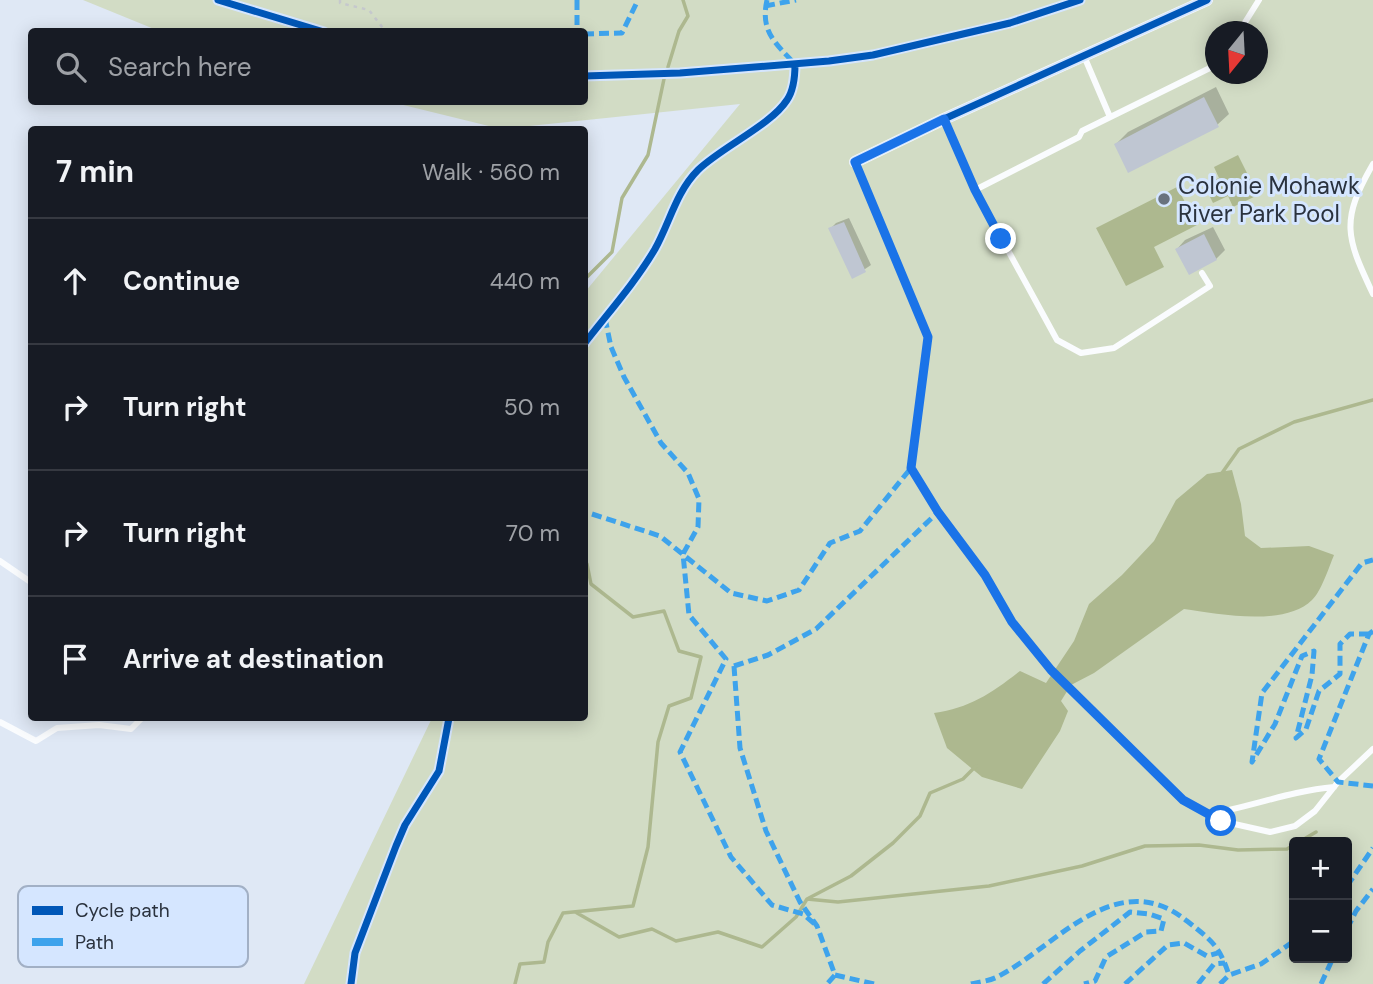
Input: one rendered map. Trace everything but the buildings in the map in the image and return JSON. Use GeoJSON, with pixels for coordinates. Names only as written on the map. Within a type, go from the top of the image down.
{"type":"FeatureCollection","features":[{"type":"Feature","properties":{"kind":"street"},"geometry":{"type":"LineString","coordinates":[[855,162],[1207,0]]}},
{"type":"Feature","properties":{"kind":"lane"},"geometry":{"type":"LineString","coordinates":[[1246,21],[1259,0]]}},
{"type":"Feature","properties":{"kind":"lane"},"geometry":{"type":"LineString","coordinates":[[1084,56],[1110,117]]}},
{"type":"Feature","properties":{"kind":"lane"},"geometry":{"type":"LineString","coordinates":[[975,190],[1079,137],[1082,131],[1205,70]]}},
{"type":"Feature","properties":{"kind":"lane"},"geometry":{"type":"LineString","coordinates":[[944,119],[975,190],[1057,340],[1081,354],[1114,348],[1210,286],[1202,272]]}},
{"type":"Feature","properties":{"kind":"lane"},"geometry":{"type":"LineString","coordinates":[[855,162],[928,337],[911,468],[938,512],[985,575],[1012,622],[1051,670],[1183,800],[1221,821],[1270,832],[1295,826],[1315,811],[1334,787],[1373,748]]}},
{"type":"Feature","properties":{"kind":"lane"},"geometry":{"type":"LineString","coordinates":[[1373,164],[1352,205],[1350,232],[1356,258],[1373,294]]}},
{"type":"Feature","properties":{"kind":"lane"},"geometry":{"type":"LineString","coordinates":[[0,562],[28,580]]}},
{"type":"Feature","properties":{"kind":"lane"},"geometry":{"type":"LineString","coordinates":[[0,722],[36,741],[57,728],[99,725],[131,729],[139,721]]}},
{"type":"Feature","properties":{"kind":"lane"},"geometry":{"type":"LineString","coordinates":[[1209,814],[1300,790],[1334,787]]}},
{"type":"Feature","properties":{"kind":"path"},"geometry":{"type":"LineString","coordinates":[[340,0],[340,3],[369,10],[383,28]]}},
{"type":"Feature","properties":{"kind":"shaded area"},"geometry":{"type":"Polygon","coordinates":[[[83,0],[1373,0],[1373,984],[304,984],[431,721],[588,721],[588,288],[740,104],[530,126],[489,126],[403,105],[588,105],[588,28],[152,28],[83,0]]]}},
{"type":"Feature","properties":{"kind":"shaded area"},"geometry":{"type":"Polygon","coordinates":[[[1238,155],[1258,195],[1233,207],[1228,196],[1213,203],[1204,185],[1219,178],[1214,167],[1238,155]]]}},
{"type":"Feature","properties":{"kind":"shaded area"},"geometry":{"type":"Polygon","coordinates":[[[1177,187],[1197,225],[1154,247],[1164,267],[1126,286],[1096,228],[1177,187]]]}},
{"type":"Feature","properties":{"kind":"shaded area"},"geometry":{"type":"Polygon","coordinates":[[[1232,470],[1241,504],[1245,536],[1261,548],[1309,546],[1334,555],[1322,585],[1312,600],[1285,614],[1269,616],[1184,609],[1094,673],[1071,685],[1061,701],[1068,711],[1060,731],[1022,789],[982,777],[947,748],[934,713],[947,711],[980,698],[1020,671],[1046,683],[1074,641],[1089,604],[1122,575],[1154,541],[1176,500],[1207,474],[1232,470]]]}},
{"type":"Feature","properties":{"kind":"waterway"},"geometry":{"type":"LineString","coordinates":[[668,67],[679,31],[688,16],[683,0]]}},
{"type":"Feature","properties":{"kind":"waterway"},"geometry":{"type":"LineString","coordinates":[[588,276],[612,252],[622,198],[648,155],[664,79]]}},
{"type":"Feature","properties":{"kind":"waterway"},"geometry":{"type":"LineString","coordinates":[[1222,473],[1239,449],[1294,422],[1373,400]]}},
{"type":"Feature","properties":{"kind":"waterway"},"geometry":{"type":"LineString","coordinates":[[515,984],[520,964],[544,962],[548,942],[563,913],[633,906],[648,847],[658,742],[669,706],[691,698],[701,657],[679,651],[664,611],[633,617],[591,584],[588,569]]}},
{"type":"Feature","properties":{"kind":"waterway"},"geometry":{"type":"LineString","coordinates":[[577,913],[619,937],[652,929],[676,941],[718,932],[762,947],[796,917],[807,899],[851,876],[893,843],[920,816],[930,793],[963,779],[976,766]]}},
{"type":"Feature","properties":{"kind":"waterway"},"geometry":{"type":"LineString","coordinates":[[1308,837],[1316,832]]}},
{"type":"Feature","properties":{"kind":"waterway"},"geometry":{"type":"LineString","coordinates":[[807,899],[838,902],[989,886],[1082,866],[1145,846],[1199,845],[1238,850],[1289,848]]}},
{"type":"Feature","properties":{"kind":"marked path"},"geometry":{"type":"LineString","coordinates":[[577,0],[577,28]]}},
{"type":"Feature","properties":{"kind":"marked path"},"geometry":{"type":"LineString","coordinates":[[588,34],[622,33],[638,0]]}},
{"type":"Feature","properties":{"kind":"marked path"},"geometry":{"type":"LineString","coordinates":[[767,0],[765,11],[771,36],[795,64]]}},
{"type":"Feature","properties":{"kind":"marked path"},"geometry":{"type":"LineString","coordinates":[[765,6],[796,0]]}},
{"type":"Feature","properties":{"kind":"marked path"},"geometry":{"type":"LineString","coordinates":[[605,318],[611,347],[624,377],[661,443],[688,473],[699,499],[698,527],[683,554],[689,615],[726,659],[680,752],[731,857],[772,905],[803,914],[817,926]]}},
{"type":"Feature","properties":{"kind":"marked path"},"geometry":{"type":"LineString","coordinates":[[592,514],[660,536],[731,593],[767,601],[799,590],[830,543],[860,531],[911,468]]}},
{"type":"Feature","properties":{"kind":"marked path"},"geometry":{"type":"LineString","coordinates":[[734,666],[768,655],[816,629],[938,512]]}},
{"type":"Feature","properties":{"kind":"marked path"},"geometry":{"type":"LineString","coordinates":[[1369,634],[1350,634],[1340,644],[1340,674],[1319,691],[1306,729],[1296,738],[1312,675],[1314,651],[1302,656],[1275,724],[1252,762],[1262,693],[1362,563],[1373,560]]}},
{"type":"Feature","properties":{"kind":"marked path"},"geometry":{"type":"LineString","coordinates":[[1373,631],[1369,634],[1319,759],[1338,782],[1373,786]]}},
{"type":"Feature","properties":{"kind":"marked path"},"geometry":{"type":"LineString","coordinates":[[734,666],[740,748],[766,831],[800,902],[817,926],[835,975],[827,984]]}},
{"type":"Feature","properties":{"kind":"marked path"},"geometry":{"type":"LineString","coordinates":[[1352,879],[1373,848]]}},
{"type":"Feature","properties":{"kind":"marked path"},"geometry":{"type":"LineString","coordinates":[[1352,919],[1373,889]]}},
{"type":"Feature","properties":{"kind":"marked path"},"geometry":{"type":"LineString","coordinates":[[971,984],[997,977],[1088,916],[1111,906],[1136,901],[1161,906],[1187,921],[1214,944],[1229,975]]}},
{"type":"Feature","properties":{"kind":"marked path"},"geometry":{"type":"LineString","coordinates":[[1043,984],[1130,912],[1164,919],[1161,931],[1146,932],[1106,957],[1095,981],[1084,984]]}},
{"type":"Feature","properties":{"kind":"marked path"},"geometry":{"type":"LineString","coordinates":[[1125,984],[1168,945],[1184,943],[1207,956],[1221,952]]}},
{"type":"Feature","properties":{"kind":"marked path"},"geometry":{"type":"LineString","coordinates":[[1220,984],[1229,975],[1261,964],[1289,944]]}},
{"type":"Feature","properties":{"kind":"marked path"},"geometry":{"type":"LineString","coordinates":[[1198,984],[1214,964],[1225,963]]}},
{"type":"Feature","properties":{"kind":"marked path"},"geometry":{"type":"LineString","coordinates":[[1321,984],[1331,963]]}},
{"type":"Feature","properties":{"kind":"marked path"},"geometry":{"type":"LineString","coordinates":[[835,975],[874,984]]}},
{"type":"Feature","properties":{"kind":"cycle path"},"geometry":{"type":"LineString","coordinates":[[218,0],[311,28]]}},
{"type":"Feature","properties":{"kind":"cycle path"},"geometry":{"type":"LineString","coordinates":[[588,76],[680,73],[873,55],[1010,23],[1080,0]]}},
{"type":"Feature","properties":{"kind":"cycle path"},"geometry":{"type":"LineString","coordinates":[[855,162],[1207,0]]}},
{"type":"Feature","properties":{"kind":"cycle path"},"geometry":{"type":"LineString","coordinates":[[588,339],[647,262],[690,179],[708,161],[770,118],[787,100],[793,87],[795,64]]}},
{"type":"Feature","properties":{"kind":"cycle path"},"geometry":{"type":"LineString","coordinates":[[351,984],[355,953],[396,846],[405,825],[439,771],[448,721]]}},
{"type":"Feature","properties":{"kind":"place","name":"Colonie Mohawk River Park Pool"},"geometry":{"type":"Point","coordinates":[1164,199]}},
{"type":"Feature","properties":{"kind":"route"},"geometry":{"type":"LineString","coordinates":[[1001,239],[975,190],[944,119],[855,162],[928,337],[911,468],[938,512],[985,575],[1012,622],[1051,670],[1183,800],[1221,821]]}}]}
